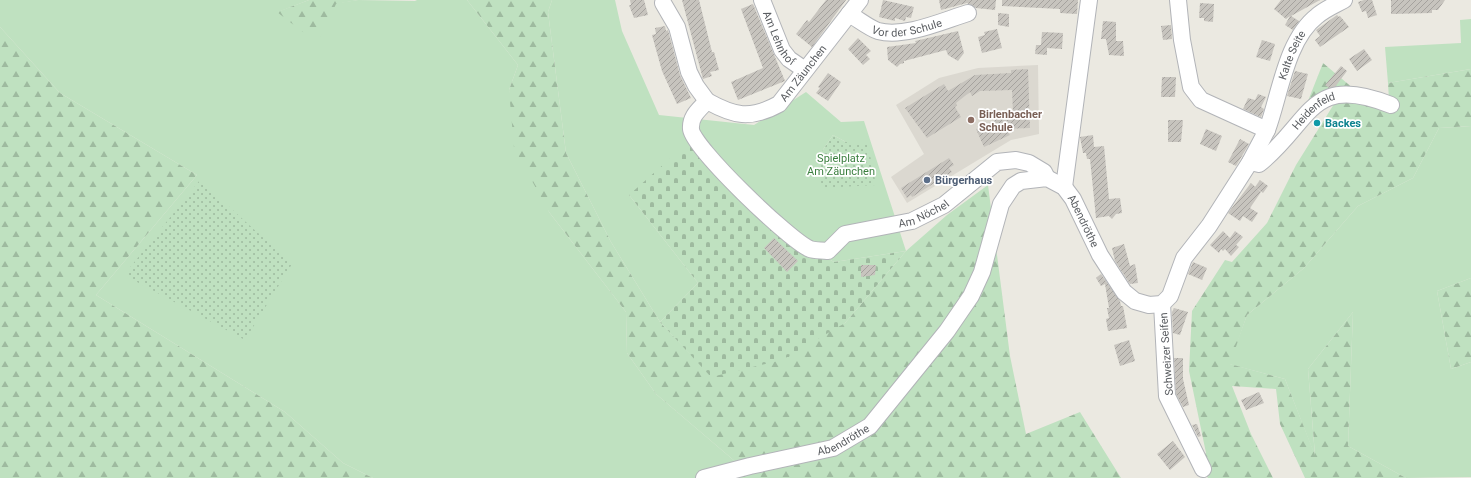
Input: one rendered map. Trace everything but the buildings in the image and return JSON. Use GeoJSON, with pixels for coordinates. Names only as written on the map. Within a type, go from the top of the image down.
{"type":"FeatureCollection","features":[{"type":"Feature","properties":{"kind":"street","name":"Am Lehnhof"},"geometry":{"type":"LineString","coordinates":[[762,0],[782,50],[789,59],[805,70]]}},
{"type":"Feature","properties":{"kind":"street","name":"Am Zäunchen"},"geometry":{"type":"LineString","coordinates":[[663,3],[677,27],[688,72],[707,101],[726,112],[754,114],[767,111],[779,104],[860,0]]}},
{"type":"Feature","properties":{"kind":"street"},"geometry":{"type":"LineString","coordinates":[[1064,187],[1089,0]]}},
{"type":"Feature","properties":{"kind":"street"},"geometry":{"type":"LineString","coordinates":[[1162,304],[1170,296],[1184,258],[1209,226],[1250,162],[1267,130],[1201,100],[1195,94],[1191,87],[1182,40],[1178,0]]}},
{"type":"Feature","properties":{"kind":"street","name":"Kalte Seite"},"geometry":{"type":"LineString","coordinates":[[1267,130],[1289,61],[1305,28],[1316,16],[1344,0]]}},
{"type":"Feature","properties":{"kind":"street","name":"Vor der Schule"},"geometry":{"type":"LineString","coordinates":[[849,14],[877,31],[893,34],[909,31],[968,13]]}},
{"type":"Feature","properties":{"kind":"street","name":"Heidenfeld"},"geometry":{"type":"LineString","coordinates":[[1250,162],[1259,164],[1270,155],[1314,104],[1331,96],[1353,94],[1376,99],[1391,105]]}},
{"type":"Feature","properties":{"kind":"street","name":"Am Nöchel"},"geometry":{"type":"LineString","coordinates":[[707,101],[692,117],[692,137],[722,172],[757,206],[809,249],[828,251],[845,234],[912,221],[944,205],[997,162],[1016,160],[1029,163],[1044,172],[1047,178]]}},
{"type":"Feature","properties":{"kind":"street","name":"Abendröthe"},"geometry":{"type":"LineString","coordinates":[[704,478],[750,466],[833,448],[870,426],[943,336],[972,296],[982,272],[1001,204],[1006,194],[1013,186],[1022,181],[1047,178],[1064,187],[1072,199],[1100,255],[1124,292],[1135,301],[1149,305],[1162,304]]}},
{"type":"Feature","properties":{"kind":"street","name":"Schweizer Seifen"},"geometry":{"type":"LineString","coordinates":[[1162,304],[1167,396],[1203,469]]}},
{"type":"Feature","properties":{"kind":"shaded area","name":"Birlenbacher Schule"},"geometry":{"type":"Polygon","coordinates":[[[1038,65],[1039,134],[1011,140],[907,203],[891,177],[924,154],[896,105],[939,78],[978,68],[1038,65]]]}},
{"type":"Feature","properties":{"kind":"green space"},"geometry":{"type":"Polygon","coordinates":[[[0,0],[309,0],[278,12],[358,0],[467,0],[518,65],[509,90],[549,212],[626,312],[627,353],[656,394],[737,463],[705,478],[373,478],[343,463],[285,412],[96,295],[197,175],[60,93],[0,27],[0,0]]]}},
{"type":"Feature","properties":{"kind":"green space"},"geometry":{"type":"Polygon","coordinates":[[[309,0],[358,0],[336,4],[317,43],[277,12],[309,0]]]}},
{"type":"Feature","properties":{"kind":"green space"},"geometry":{"type":"Polygon","coordinates":[[[467,0],[552,0],[548,12],[566,153],[611,242],[660,322],[711,376],[845,323],[906,251],[947,215],[988,185],[1010,356],[1026,434],[1080,412],[1121,478],[705,478],[737,463],[656,394],[627,353],[626,312],[549,212],[514,148],[509,90],[518,65],[467,0]]]}},
{"type":"Feature","properties":{"kind":"green space"},"geometry":{"type":"Polygon","coordinates":[[[552,0],[615,0],[622,31],[659,115],[754,125],[806,92],[841,122],[864,121],[906,251],[834,262],[761,220],[629,195],[698,283],[660,322],[611,242],[566,153],[548,12],[552,0]],[[833,135],[816,160],[846,142],[833,135]]]}},
{"type":"Feature","properties":{"kind":"green space"},"geometry":{"type":"Polygon","coordinates":[[[1471,19],[1471,69],[1388,83],[1385,47],[1461,43],[1460,20],[1471,19]]]}},
{"type":"Feature","properties":{"kind":"green space"},"geometry":{"type":"Polygon","coordinates":[[[0,27],[60,93],[197,175],[96,295],[285,412],[343,463],[373,478],[0,478],[0,27]]]}},
{"type":"Feature","properties":{"kind":"green space"},"geometry":{"type":"Polygon","coordinates":[[[1323,63],[1354,89],[1389,100],[1388,83],[1471,69],[1471,126],[1439,128],[1413,178],[1358,206],[1304,268],[1247,315],[1230,364],[1285,379],[1315,455],[1308,369],[1353,312],[1348,446],[1406,478],[1305,478],[1280,424],[1276,389],[1232,386],[1251,434],[1273,478],[1208,478],[1196,462],[1206,453],[1189,371],[1192,311],[1225,260],[1232,262],[1267,223],[1296,165],[1334,104],[1304,111],[1323,63]]]}},
{"type":"Feature","properties":{"kind":"green space"},"geometry":{"type":"Polygon","coordinates":[[[1471,126],[1471,278],[1437,291],[1451,369],[1471,362],[1471,477],[1406,478],[1348,446],[1353,312],[1308,369],[1315,456],[1285,379],[1229,364],[1247,315],[1304,268],[1358,206],[1413,178],[1439,128],[1471,126]]]}},
{"type":"Feature","properties":{"kind":"green space","name":"Spielplatz Am Zäunchen"},"geometry":{"type":"Polygon","coordinates":[[[833,135],[846,142],[868,145],[876,185],[822,188],[816,160],[833,135]]]}},
{"type":"Feature","properties":{"kind":"green space"},"geometry":{"type":"Polygon","coordinates":[[[690,141],[761,220],[834,262],[906,251],[845,323],[782,360],[711,377],[660,322],[698,283],[629,195],[690,141]]]}},
{"type":"Feature","properties":{"kind":"green space"},"geometry":{"type":"Polygon","coordinates":[[[200,180],[292,264],[245,340],[124,275],[200,180]]]}},
{"type":"Feature","properties":{"kind":"green space"},"geometry":{"type":"Polygon","coordinates":[[[1471,278],[1471,362],[1451,369],[1437,291],[1471,278]]]}},
{"type":"Feature","properties":{"kind":"place","name":"Birlenbacher Schule"},"geometry":{"type":"Point","coordinates":[971,120]}},
{"type":"Feature","properties":{"kind":"place","name":"Backes"},"geometry":{"type":"Point","coordinates":[1317,123]}},
{"type":"Feature","properties":{"kind":"place","name":"Bürgerhaus"},"geometry":{"type":"Point","coordinates":[927,180]}}]}
